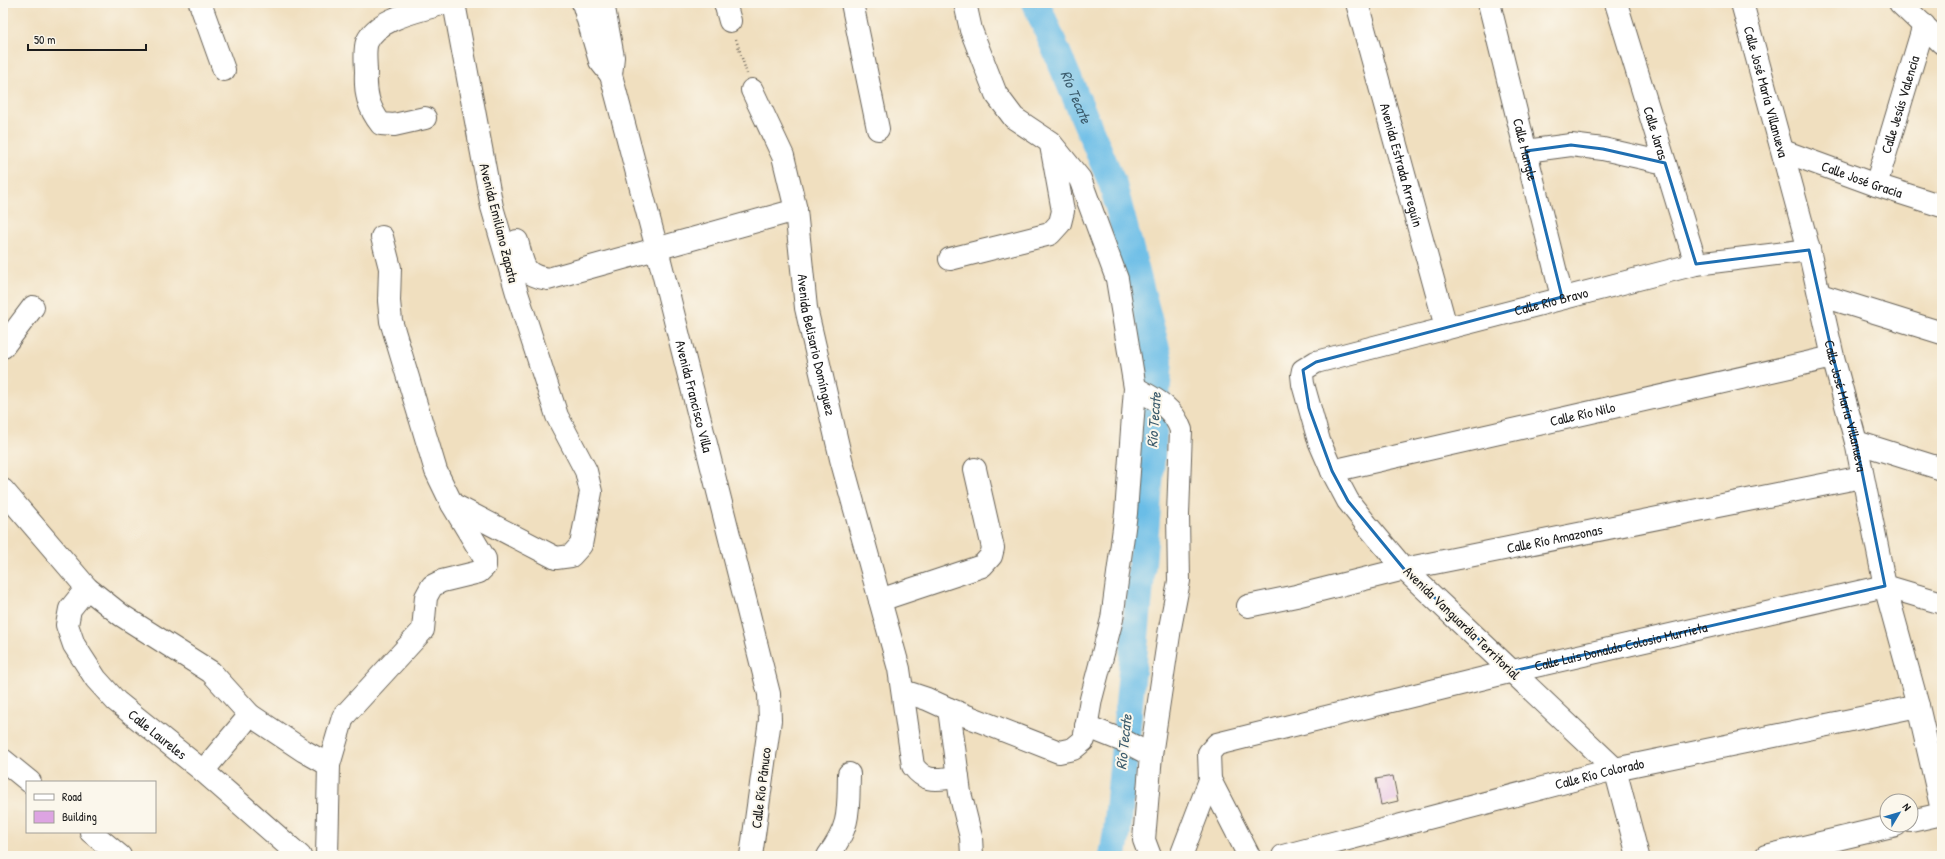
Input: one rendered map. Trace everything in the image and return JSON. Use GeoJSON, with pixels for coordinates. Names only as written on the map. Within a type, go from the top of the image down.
{"type":"FeatureCollection","features":[{"type":"Feature","properties":{"kind":"street"},"geometry":{"type":"LineString","coordinates":[[200,3],[224,70]]}},
{"type":"Feature","properties":{"kind":"street"},"geometry":{"type":"LineString","coordinates":[[425,118],[394,125],[381,124],[374,115],[365,91],[367,42],[377,27],[388,21],[444,3]]}},
{"type":"Feature","properties":{"kind":"street","name":"Avenida Emiliano Zapata"},"geometry":{"type":"LineString","coordinates":[[452,504],[556,558],[571,556],[580,545],[591,492],[586,471],[557,416],[517,293],[492,207],[454,3]]}},
{"type":"Feature","properties":{"kind":"street","name":"Avenida Francisco Villa"},"geometry":{"type":"LineString","coordinates":[[583,3],[600,61],[611,75]]}},
{"type":"Feature","properties":{"kind":"street","name":"Avenida Francisco Villa"},"geometry":{"type":"LineString","coordinates":[[603,3],[613,57],[611,75],[657,249],[769,694],[770,720]]}},
{"type":"Feature","properties":{"kind":"street"},"geometry":{"type":"LineString","coordinates":[[852,3],[878,129]]}},
{"type":"Feature","properties":{"kind":"street"},"geometry":{"type":"LineString","coordinates":[[903,691],[927,699],[1059,752],[1073,749],[1084,740],[1086,726],[1112,619],[1126,513],[1135,388],[1117,279],[1080,179],[1050,142],[1014,118],[996,94],[971,30],[964,3]]}},
{"type":"Feature","properties":{"kind":"street","name":"Avenida Estrada Arreguín"},"geometry":{"type":"LineString","coordinates":[[1357,3],[1446,327]]}},
{"type":"Feature","properties":{"kind":"street","name":"Calle Mangle"},"geometry":{"type":"LineString","coordinates":[[1488,3],[1562,297]]}},
{"type":"Feature","properties":{"kind":"street","name":"Calle Jaras"},"geometry":{"type":"LineString","coordinates":[[1616,3],[1696,264]]}},
{"type":"Feature","properties":{"kind":"street","name":"Calle José María Villanueva"},"geometry":{"type":"LineString","coordinates":[[1742,3],[1809,250],[1833,357],[1856,442],[1885,586],[1936,766],[1942,810]]}},
{"type":"Feature","properties":{"kind":"street"},"geometry":{"type":"LineString","coordinates":[[1900,3],[1942,43]]}},
{"type":"Feature","properties":{"kind":"street","name":"Calle Jesús Valencia"},"geometry":{"type":"LineString","coordinates":[[1876,185],[1924,25]]}},
{"type":"Feature","properties":{"kind":"street","name":"Avenida Belisario Domínguez"},"geometry":{"type":"LineString","coordinates":[[752,90],[783,156],[796,210],[806,308],[841,459],[899,669],[913,766],[920,774],[928,779],[958,777]]}},
{"type":"Feature","properties":{"kind":"street"},"geometry":{"type":"LineString","coordinates":[[950,259],[1050,234],[1060,223],[1063,211],[1050,142]]}},
{"type":"Feature","properties":{"kind":"street"},"geometry":{"type":"LineString","coordinates":[[1526,151],[1571,145],[1603,149],[1665,163]]}},
{"type":"Feature","properties":{"kind":"street","name":"Calle José Gracia"},"geometry":{"type":"LineString","coordinates":[[1783,151],[1876,185],[1942,206]]}},
{"type":"Feature","properties":{"kind":"street"},"geometry":{"type":"LineString","coordinates":[[492,207],[503,212],[510,221],[526,269],[533,277],[548,279],[796,210]]}},
{"type":"Feature","properties":{"kind":"street"},"geometry":{"type":"LineString","coordinates":[[327,856],[329,765],[343,718],[423,630],[426,597],[432,586],[442,581],[479,572],[485,566],[486,559],[452,504],[436,471],[391,321],[389,301],[390,268],[382,236]]}},
{"type":"Feature","properties":{"kind":"street","name":"Calle Río Bravo"},"geometry":{"type":"LineString","coordinates":[[1302,375],[1303,370],[1316,362],[1562,297],[1696,264],[1809,250]]}},
{"type":"Feature","properties":{"kind":"street"},"geometry":{"type":"LineString","coordinates":[[1820,295],[1942,333]]}},
{"type":"Feature","properties":{"kind":"street"},"geometry":{"type":"LineString","coordinates":[[3,347],[33,307]]}},
{"type":"Feature","properties":{"kind":"street","name":"Calle Río Nilo"},"geometry":{"type":"LineString","coordinates":[[1332,471],[1833,357]]}},
{"type":"Feature","properties":{"kind":"street","name":"Avenida Vanguardia Territorial"},"geometry":{"type":"LineString","coordinates":[[1302,375],[1319,441],[1332,471],[1348,501],[1367,526],[1404,569],[1615,769]]}},
{"type":"Feature","properties":{"kind":"street"},"geometry":{"type":"LineString","coordinates":[[1135,388],[1168,408],[1177,418],[1181,430],[1178,515],[1179,581],[1170,628],[1152,755],[1144,840],[1150,856]]}},
{"type":"Feature","properties":{"kind":"street"},"geometry":{"type":"LineString","coordinates":[[1856,442],[1942,469]]}},
{"type":"Feature","properties":{"kind":"street"},"geometry":{"type":"LineString","coordinates":[[880,600],[982,566],[991,556],[993,548],[975,469]]}},
{"type":"Feature","properties":{"kind":"street","name":"Calle Río Amazonas"},"geometry":{"type":"LineString","coordinates":[[1248,606],[1296,596],[1404,569],[1862,476]]}},
{"type":"Feature","properties":{"kind":"street"},"geometry":{"type":"LineString","coordinates":[[3,490],[86,588],[121,615],[211,672],[250,715],[304,751],[329,765]]}},
{"type":"Feature","properties":{"kind":"street"},"geometry":{"type":"LineString","coordinates":[[1885,586],[1942,603]]}},
{"type":"Feature","properties":{"kind":"street","name":"Calle Luis Donaldo Colosio Murrieta"},"geometry":{"type":"LineString","coordinates":[[1210,780],[1209,753],[1217,744],[1513,671],[1885,586]]}},
{"type":"Feature","properties":{"kind":"street","name":"Calle Laureles"},"geometry":{"type":"LineString","coordinates":[[86,588],[70,609],[67,625],[74,645],[96,679],[116,701],[203,771],[300,856]]}},
{"type":"Feature","properties":{"kind":"street","name":"Calle Río Colorado"},"geometry":{"type":"LineString","coordinates":[[1283,856],[1615,769],[1918,706]]}},
{"type":"Feature","properties":{"kind":"street"},"geometry":{"type":"LineString","coordinates":[[949,709],[958,777],[972,847]]}},
{"type":"Feature","properties":{"kind":"street"},"geometry":{"type":"LineString","coordinates":[[203,771],[250,715]]}},
{"type":"Feature","properties":{"kind":"street","name":"Calle Río Pánuco"},"geometry":{"type":"LineString","coordinates":[[751,856],[770,720]]}},
{"type":"Feature","properties":{"kind":"street"},"geometry":{"type":"LineString","coordinates":[[1086,726],[1126,742],[1152,755]]}},
{"type":"Feature","properties":{"kind":"street"},"geometry":{"type":"LineString","coordinates":[[3,760],[29,781]]}},
{"type":"Feature","properties":{"kind":"street"},"geometry":{"type":"LineString","coordinates":[[1615,769],[1638,856]]}},
{"type":"Feature","properties":{"kind":"street"},"geometry":{"type":"LineString","coordinates":[[828,856],[840,840],[848,819],[849,774]]}},
{"type":"Feature","properties":{"kind":"street"},"geometry":{"type":"LineString","coordinates":[[1181,856],[1210,780]]}},
{"type":"Feature","properties":{"kind":"street"},"geometry":{"type":"LineString","coordinates":[[1210,780],[1249,856]]}},
{"type":"Feature","properties":{"kind":"street"},"geometry":{"type":"LineString","coordinates":[[1919,819],[1942,814]]}},
{"type":"Feature","properties":{"kind":"street"},"geometry":{"type":"LineString","coordinates":[[1766,856],[1879,829]]}},
{"type":"Feature","properties":{"kind":"street"},"geometry":{"type":"LineString","coordinates":[[92,833],[120,856]]}},
{"type":"Feature","properties":{"kind":"path"},"geometry":{"type":"LineString","coordinates":[[727,12],[752,90]]}},
{"type":"Feature","properties":{"kind":"highlighted area"},"geometry":{"type":"Polygon","coordinates":[[[1571,145],[1603,149],[1665,163],[1696,264],[1809,250],[1833,357],[1856,442],[1885,586],[1513,671],[1404,569],[1348,501],[1332,471],[1309,408],[1303,370],[1316,362],[1562,297],[1526,151],[1571,145]]]}},
{"type":"Feature","properties":{"kind":"building"},"geometry":{"type":"Polygon","coordinates":[[[1393,776],[1398,801],[1381,805],[1376,779],[1393,776]]]}},
{"type":"Feature","properties":{"kind":"waterway","name":"Río Tecate"},"geometry":{"type":"LineString","coordinates":[[1036,3],[1113,185],[1159,360],[1147,509],[1117,832],[1113,856]]}}]}
